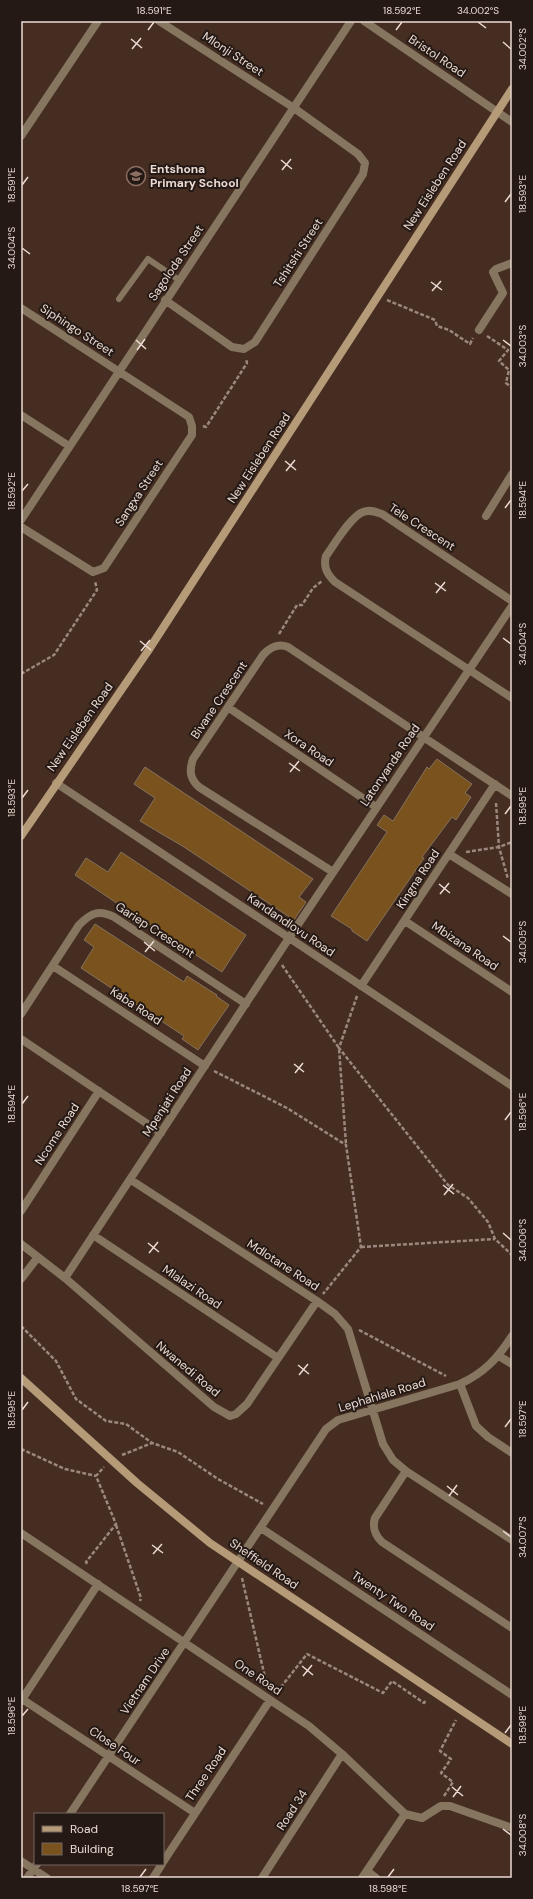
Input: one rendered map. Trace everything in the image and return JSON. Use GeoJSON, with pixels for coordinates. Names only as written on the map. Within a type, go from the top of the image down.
{"type":"FeatureCollection","features":[{"type":"Feature","properties":{"kind":"main road","name":"New Eisleben Road"},"geometry":{"type":"LineString","coordinates":[[21,836],[148,651],[512,88]]}},
{"type":"Feature","properties":{"kind":"main road","name":"Sheffield Road"},"geometry":{"type":"LineString","coordinates":[[21,1378],[110,1459],[210,1543],[512,1744]]}},
{"type":"Feature","properties":{"kind":"street"},"geometry":{"type":"LineString","coordinates":[[21,136],[98,21]]}},
{"type":"Feature","properties":{"kind":"street","name":"Mlonji Street"},"geometry":{"type":"LineString","coordinates":[[159,21],[294,108]]}},
{"type":"Feature","properties":{"kind":"street","name":"Sagoloda Street"},"geometry":{"type":"LineString","coordinates":[[21,520],[165,300],[351,21]]}},
{"type":"Feature","properties":{"kind":"street","name":"Bristol Road"},"geometry":{"type":"LineString","coordinates":[[364,21],[512,122]]}},
{"type":"Feature","properties":{"kind":"street","name":"Tshitshi Street"},"geometry":{"type":"LineString","coordinates":[[244,349],[255,342],[363,174],[365,163],[358,154],[294,108]]}},
{"type":"Feature","properties":{"kind":"street"},"geometry":{"type":"LineString","coordinates":[[480,330],[503,293],[493,272],[496,269],[512,263]]}},
{"type":"Feature","properties":{"kind":"street"},"geometry":{"type":"LineString","coordinates":[[165,300],[232,346],[244,349]]}},
{"type":"Feature","properties":{"kind":"street","name":"Siphingo Street"},"geometry":{"type":"LineString","coordinates":[[21,308],[119,372]]}},
{"type":"Feature","properties":{"kind":"street"},"geometry":{"type":"LineString","coordinates":[[119,372],[189,417],[192,426]]}},
{"type":"Feature","properties":{"kind":"street"},"geometry":{"type":"LineString","coordinates":[[21,415],[70,446]]}},
{"type":"Feature","properties":{"kind":"street","name":"Sangxa Street"},"geometry":{"type":"LineString","coordinates":[[93,572],[104,568],[192,435],[192,426]]}},
{"type":"Feature","properties":{"kind":"street"},"geometry":{"type":"LineString","coordinates":[[486,516],[512,474]]}},
{"type":"Feature","properties":{"kind":"street","name":"Tele Crescent"},"geometry":{"type":"LineString","coordinates":[[329,576],[324,565],[326,556],[355,517],[364,511],[370,510],[382,514],[512,602]]}},
{"type":"Feature","properties":{"kind":"street"},"geometry":{"type":"LineString","coordinates":[[21,528],[93,572]]}},
{"type":"Feature","properties":{"kind":"street"},"geometry":{"type":"LineString","coordinates":[[329,576],[335,582],[512,698]]}},
{"type":"Feature","properties":{"kind":"street","name":"Latonyanda Road"},"geometry":{"type":"LineString","coordinates":[[289,938],[512,606]]}},
{"type":"Feature","properties":{"kind":"street"},"geometry":{"type":"LineString","coordinates":[[272,647],[278,645],[288,648],[512,796]]}},
{"type":"Feature","properties":{"kind":"street","name":"Bivane Crescent"},"geometry":{"type":"LineString","coordinates":[[272,647],[263,655],[229,708],[193,759],[190,772],[191,779],[199,788],[333,872]]}},
{"type":"Feature","properties":{"kind":"street","name":"Xora Road"},"geometry":{"type":"LineString","coordinates":[[229,708],[376,807]]}},
{"type":"Feature","properties":{"kind":"street","name":"Kandandlovu Road"},"geometry":{"type":"LineString","coordinates":[[56,783],[512,1086]]}},
{"type":"Feature","properties":{"kind":"street","name":"Kingna Road"},"geometry":{"type":"LineString","coordinates":[[360,986],[405,921],[495,784]]}},
{"type":"Feature","properties":{"kind":"street"},"geometry":{"type":"LineString","coordinates":[[449,854],[512,894]]}},
{"type":"Feature","properties":{"kind":"street","name":"Gariep Crescent"},"geometry":{"type":"LineString","coordinates":[[21,1014],[79,925],[88,916],[96,912],[106,912],[246,1004]]}},
{"type":"Feature","properties":{"kind":"street","name":"Mbizana Road"},"geometry":{"type":"LineString","coordinates":[[405,921],[512,992]]}},
{"type":"Feature","properties":{"kind":"street","name":"Mpenjati Road"},"geometry":{"type":"LineString","coordinates":[[65,1278],[289,938]]}},
{"type":"Feature","properties":{"kind":"street","name":"Kaba Road"},"geometry":{"type":"LineString","coordinates":[[53,966],[205,1066]]}},
{"type":"Feature","properties":{"kind":"street"},"geometry":{"type":"LineString","coordinates":[[21,1039],[161,1133]]}},
{"type":"Feature","properties":{"kind":"street","name":"Ncome Road"},"geometry":{"type":"LineString","coordinates":[[21,1211],[99,1091]]}},
{"type":"Feature","properties":{"kind":"street","name":"Mdlotane Road"},"geometry":{"type":"LineString","coordinates":[[130,1180],[317,1301],[342,1321],[352,1338],[372,1410],[387,1453],[406,1472],[512,1540]]}},
{"type":"Feature","properties":{"kind":"street","name":"Mlalazi Road"},"geometry":{"type":"LineString","coordinates":[[93,1235],[278,1358]]}},
{"type":"Feature","properties":{"kind":"street","name":"Nwanedi Road"},"geometry":{"type":"LineString","coordinates":[[21,1244],[65,1278],[224,1413],[230,1416],[242,1410],[317,1301]]}},
{"type":"Feature","properties":{"kind":"street"},"geometry":{"type":"LineString","coordinates":[[21,1279],[38,1257]]}},
{"type":"Feature","properties":{"kind":"street","name":"Lephahlala Road"},"geometry":{"type":"LineString","coordinates":[[239,1561],[320,1438],[331,1424],[338,1420],[460,1384],[476,1377],[499,1356],[512,1336]]}},
{"type":"Feature","properties":{"kind":"street"},"geometry":{"type":"LineString","coordinates":[[499,1356],[512,1364]]}},
{"type":"Feature","properties":{"kind":"street"},"geometry":{"type":"LineString","coordinates":[[460,1384],[476,1426],[488,1437],[512,1453]]}},
{"type":"Feature","properties":{"kind":"street"},"geometry":{"type":"LineString","coordinates":[[406,1472],[375,1518],[373,1524],[376,1536],[382,1542],[512,1628]]}},
{"type":"Feature","properties":{"kind":"street","name":"Twenty Two Road"},"geometry":{"type":"LineString","coordinates":[[261,1528],[512,1694]]}},
{"type":"Feature","properties":{"kind":"street","name":"One Road"},"geometry":{"type":"LineString","coordinates":[[22,1537],[136,1609],[321,1735],[404,1814]]}},
{"type":"Feature","properties":{"kind":"street","name":"Vietnam Drive"},"geometry":{"type":"LineString","coordinates":[[71,1813],[239,1561]]}},
{"type":"Feature","properties":{"kind":"street","name":"Close Four"},"geometry":{"type":"LineString","coordinates":[[98,1584],[22,1700],[195,1813]]}},
{"type":"Feature","properties":{"kind":"street","name":"Three Road"},"geometry":{"type":"LineString","coordinates":[[164,1860],[270,1700]]}},
{"type":"Feature","properties":{"kind":"street","name":"Road 34"},"geometry":{"type":"LineString","coordinates":[[262,1878],[342,1754]]}},
{"type":"Feature","properties":{"kind":"street"},"geometry":{"type":"LineString","coordinates":[[362,1878],[404,1814],[422,1818],[441,1806],[450,1806],[512,1828]]}},
{"type":"Feature","properties":{"kind":"street"},"geometry":{"type":"LineString","coordinates":[[21,1861],[35,1867],[46,1878]]}},
{"type":"Feature","properties":{"kind":"street","name":"Three Road"},"geometry":{"type":"LineString","coordinates":[[153,1878],[161,1865]]}},
{"type":"Feature","properties":{"kind":"street"},"geometry":{"type":"LineString","coordinates":[[27,1878],[35,1867]]}},
{"type":"Feature","properties":{"kind":"street"},"geometry":{"type":"LineString","coordinates":[[367,1870],[376,1878]]}},
{"type":"Feature","properties":{"kind":"lane"},"geometry":{"type":"LineString","coordinates":[[119,299],[148,258],[179,280]]}},
{"type":"Feature","properties":{"kind":"path"},"geometry":{"type":"LineString","coordinates":[[377,297],[435,320],[437,326],[449,330],[470,344],[474,334],[480,330],[480,332],[508,350],[499,361],[510,370],[506,384],[512,388]]}},
{"type":"Feature","properties":{"kind":"path"},"geometry":{"type":"LineString","coordinates":[[192,426],[206,426],[247,363],[244,349]]}},
{"type":"Feature","properties":{"kind":"path"},"geometry":{"type":"LineString","coordinates":[[21,674],[54,655],[97,590],[93,572]]}},
{"type":"Feature","properties":{"kind":"path"},"geometry":{"type":"LineString","coordinates":[[272,647],[297,605],[302,605],[313,588],[329,576]]}},
{"type":"Feature","properties":{"kind":"path"},"geometry":{"type":"LineString","coordinates":[[495,784],[499,847],[512,894]]}},
{"type":"Feature","properties":{"kind":"path"},"geometry":{"type":"LineString","coordinates":[[449,854],[499,847],[512,842]]}},
{"type":"Feature","properties":{"kind":"path"},"geometry":{"type":"LineString","coordinates":[[277,956],[340,1048],[448,1186],[468,1198],[488,1222],[495,1238],[512,1255]]}},
{"type":"Feature","properties":{"kind":"path"},"geometry":{"type":"LineString","coordinates":[[360,986],[340,1048],[346,1144],[361,1247]]}},
{"type":"Feature","properties":{"kind":"path"},"geometry":{"type":"LineString","coordinates":[[205,1066],[287,1108],[346,1144]]}},
{"type":"Feature","properties":{"kind":"path"},"geometry":{"type":"LineString","coordinates":[[317,1301],[361,1247],[495,1238]]}},
{"type":"Feature","properties":{"kind":"path"},"geometry":{"type":"LineString","coordinates":[[342,1321],[460,1384]]}},
{"type":"Feature","properties":{"kind":"path"},"geometry":{"type":"LineString","coordinates":[[21,1326],[56,1361],[76,1399],[106,1421],[126,1424],[152,1443],[178,1452],[218,1479],[272,1510]]}},
{"type":"Feature","properties":{"kind":"path"},"geometry":{"type":"LineString","coordinates":[[96,1476],[110,1459],[152,1443]]}},
{"type":"Feature","properties":{"kind":"path"},"geometry":{"type":"LineString","coordinates":[[21,1449],[65,1469],[96,1476]]}},
{"type":"Feature","properties":{"kind":"path"},"geometry":{"type":"LineString","coordinates":[[96,1476],[116,1524],[141,1598],[136,1609]]}},
{"type":"Feature","properties":{"kind":"path"},"geometry":{"type":"LineString","coordinates":[[89,1567],[86,1562],[116,1524]]}},
{"type":"Feature","properties":{"kind":"path"},"geometry":{"type":"LineString","coordinates":[[239,1561],[270,1700]]}},
{"type":"Feature","properties":{"kind":"path"},"geometry":{"type":"LineString","coordinates":[[270,1700],[307,1654],[383,1693],[392,1682],[424,1703],[432,1690]]}},
{"type":"Feature","properties":{"kind":"path"},"geometry":{"type":"LineString","coordinates":[[441,1806],[445,1794],[453,1782],[441,1773],[451,1759],[440,1751],[462,1710]]}},
{"type":"Feature","properties":{"kind":"building"},"geometry":{"type":"Polygon","coordinates":[[[437,759],[472,784],[465,793],[471,797],[456,820],[452,817],[422,857],[424,858],[367,941],[352,931],[352,929],[331,916],[387,832],[377,825],[384,815],[393,821],[427,767],[429,769],[437,759]]]}},
{"type":"Feature","properties":{"kind":"building"},"geometry":{"type":"Polygon","coordinates":[[[145,767],[313,879],[299,897],[306,902],[294,920],[184,847],[140,821],[155,798],[134,784],[145,767]]]}},
{"type":"Feature","properties":{"kind":"building"},"geometry":{"type":"Polygon","coordinates":[[[121,852],[246,935],[222,972],[138,917],[134,923],[123,916],[127,910],[75,875],[86,858],[108,872],[121,852]]]}},
{"type":"Feature","properties":{"kind":"building"},"geometry":{"type":"Polygon","coordinates":[[[95,924],[184,982],[187,976],[217,995],[216,996],[229,1005],[198,1050],[182,1039],[184,1036],[81,968],[94,947],[84,940],[95,924]]]}},
{"type":"Feature","properties":{"kind":"place","name":"Entshona Primary School"},"geometry":{"type":"Point","coordinates":[136,176]}}]}
